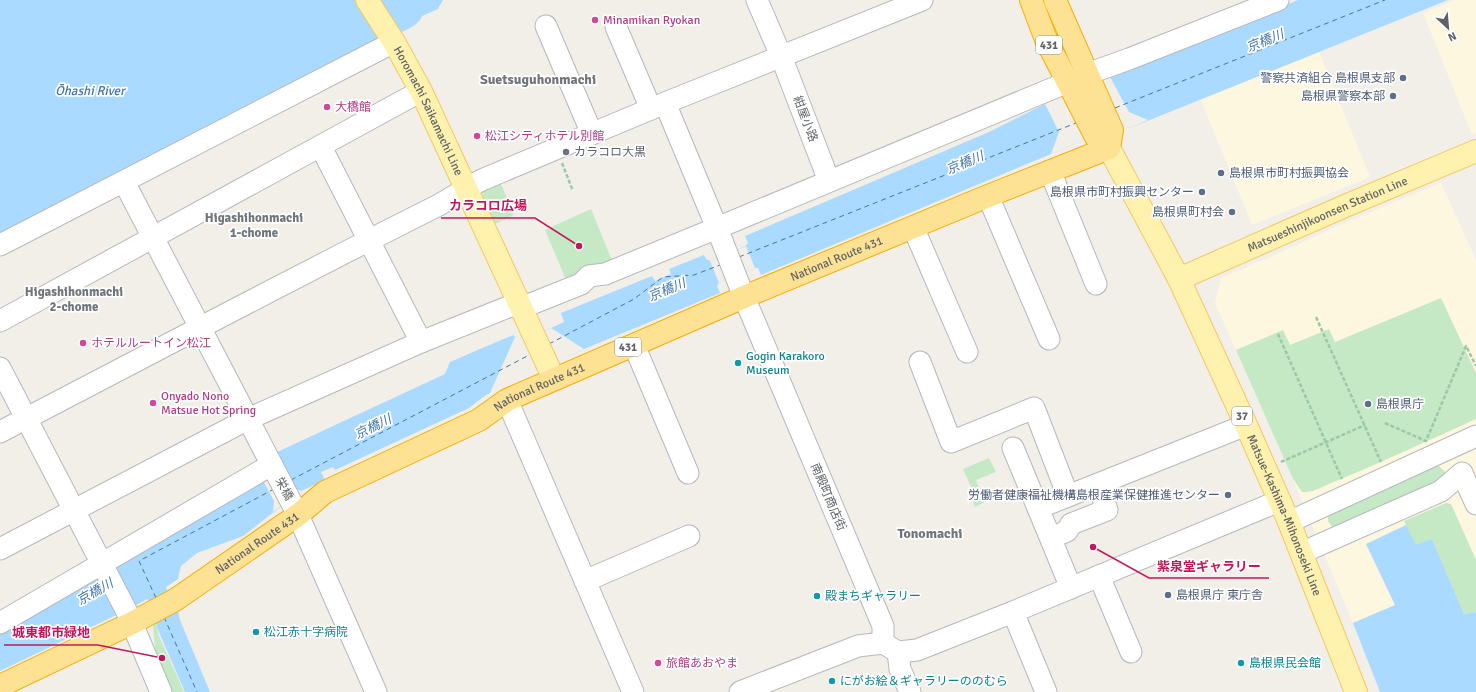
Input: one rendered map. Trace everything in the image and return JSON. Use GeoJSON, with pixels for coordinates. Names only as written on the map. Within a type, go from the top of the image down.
{"type":"FeatureCollection","features":[{"type":"Feature","properties":{"kind":"highway","name":"431"},"geometry":{"type":"LineString","coordinates":[[1031,0],[1047,42],[1079,81]]}},
{"type":"Feature","properties":{"kind":"highway","name":"431"},"geometry":{"type":"LineString","coordinates":[[1055,0],[1079,81],[1106,138]]}},
{"type":"Feature","properties":{"kind":"highway","name":"National Route 431"},"geometry":{"type":"LineString","coordinates":[[0,686],[136,616],[175,600],[325,492],[479,420],[507,400],[552,373],[634,344],[741,288],[913,227],[1050,171],[1106,138]]}},
{"type":"Feature","properties":{"kind":"main road","name":"Horomachi Saikamachi Line"},"geometry":{"type":"LineString","coordinates":[[367,0],[391,37],[421,91],[552,373]]}},
{"type":"Feature","properties":{"kind":"main road","name":"Matsue-Kashima-Mihonoseki Line"},"geometry":{"type":"LineString","coordinates":[[1106,138],[1179,279],[1246,425],[1289,522],[1356,692]]}},
{"type":"Feature","properties":{"kind":"main road","name":"Matsueshinjikoonsen Station Line"},"geometry":{"type":"LineString","coordinates":[[1179,279],[1345,206],[1476,151]]}},
{"type":"Feature","properties":{"kind":"street","name":"紺屋小路"},"geometry":{"type":"LineString","coordinates":[[757,0],[781,56],[829,181]]}},
{"type":"Feature","properties":{"kind":"street"},"geometry":{"type":"LineString","coordinates":[[0,432],[445,202],[466,188],[658,106],[922,0]]}},
{"type":"Feature","properties":{"kind":"street"},"geometry":{"type":"LineString","coordinates":[[0,549],[248,419],[421,342],[523,312],[581,284],[589,276],[605,274],[829,181],[1278,0]]}},
{"type":"Feature","properties":{"kind":"street"},"geometry":{"type":"LineString","coordinates":[[546,26],[592,134]]}},
{"type":"Feature","properties":{"kind":"street","name":"南殿町商店街"},"geometry":{"type":"LineString","coordinates":[[616,27],[658,106],[717,228],[883,626],[890,648],[910,692]]}},
{"type":"Feature","properties":{"kind":"street"},"geometry":{"type":"LineString","coordinates":[[0,245],[124,182],[391,37]]}},
{"type":"Feature","properties":{"kind":"street"},"geometry":{"type":"LineString","coordinates":[[0,321],[321,147],[421,91]]}},
{"type":"Feature","properties":{"kind":"street"},"geometry":{"type":"LineString","coordinates":[[321,147],[421,342]]}},
{"type":"Feature","properties":{"kind":"street"},"geometry":{"type":"LineString","coordinates":[[1050,171],[1096,284]]}},
{"type":"Feature","properties":{"kind":"street","name":"栄橋"},"geometry":{"type":"LineString","coordinates":[[124,182],[296,512],[376,692]]}},
{"type":"Feature","properties":{"kind":"street"},"geometry":{"type":"LineString","coordinates":[[988,196],[1049,339]]}},
{"type":"Feature","properties":{"kind":"street"},"geometry":{"type":"LineString","coordinates":[[913,227],[967,352]]}},
{"type":"Feature","properties":{"kind":"street"},"geometry":{"type":"LineString","coordinates":[[634,344],[688,473]]}},
{"type":"Feature","properties":{"kind":"street"},"geometry":{"type":"LineString","coordinates":[[920,362],[951,442],[1034,408],[1068,496]]}},
{"type":"Feature","properties":{"kind":"street"},"geometry":{"type":"LineString","coordinates":[[0,368],[74,511],[106,569],[136,616],[161,692]]}},
{"type":"Feature","properties":{"kind":"street"},"geometry":{"type":"LineString","coordinates":[[507,400],[633,692]]}},
{"type":"Feature","properties":{"kind":"street"},"geometry":{"type":"LineString","coordinates":[[1038,508],[1246,425]]}},
{"type":"Feature","properties":{"kind":"street"},"geometry":{"type":"LineString","coordinates":[[1289,522],[1476,436]]}},
{"type":"Feature","properties":{"kind":"street"},"geometry":{"type":"LineString","coordinates":[[1013,448],[1071,588]]}},
{"type":"Feature","properties":{"kind":"street"},"geometry":{"type":"LineString","coordinates":[[1450,449],[1469,470],[1476,504]]}},
{"type":"Feature","properties":{"kind":"street"},"geometry":{"type":"LineString","coordinates":[[0,623],[106,569],[272,467]]}},
{"type":"Feature","properties":{"kind":"street"},"geometry":{"type":"LineString","coordinates":[[1301,553],[1440,491],[1469,470]]}},
{"type":"Feature","properties":{"kind":"street"},"geometry":{"type":"LineString","coordinates":[[1051,538],[1067,531],[1071,524],[1107,510],[1098,484]]}},
{"type":"Feature","properties":{"kind":"street"},"geometry":{"type":"LineString","coordinates":[[740,692],[858,646],[917,650],[1013,612],[1279,501]]}},
{"type":"Feature","properties":{"kind":"street"},"geometry":{"type":"LineString","coordinates":[[585,581],[689,536]]}},
{"type":"Feature","properties":{"kind":"street"},"geometry":{"type":"LineString","coordinates":[[1099,576],[1131,652]]}},
{"type":"Feature","properties":{"kind":"street"},"geometry":{"type":"LineString","coordinates":[[1013,612],[1046,692]]}},
{"type":"Feature","properties":{"kind":"path"},"geometry":{"type":"LineString","coordinates":[[556,149],[573,191]]}},
{"type":"Feature","properties":{"kind":"path"},"geometry":{"type":"LineString","coordinates":[[1316,317],[1365,425],[1382,467]]}},
{"type":"Feature","properties":{"kind":"path"},"geometry":{"type":"LineString","coordinates":[[1278,334],[1344,483]]}},
{"type":"Feature","properties":{"kind":"path"},"geometry":{"type":"LineString","coordinates":[[1385,422],[1426,441],[1466,346],[1476,366]]}},
{"type":"Feature","properties":{"kind":"path"},"geometry":{"type":"LineString","coordinates":[[1278,456],[1281,463],[1365,425]]}},
{"type":"Feature","properties":{"kind":"shaded area"},"geometry":{"type":"Polygon","coordinates":[[[1456,0],[1476,0],[1476,133],[1472,135],[1423,13],[1456,0]]]}},
{"type":"Feature","properties":{"kind":"shaded area"},"geometry":{"type":"Polygon","coordinates":[[[1319,52],[1370,177],[1252,225],[1201,100],[1319,52]]]}},
{"type":"Feature","properties":{"kind":"shaded area","name":"島根県庁"},"geometry":{"type":"Polygon","coordinates":[[[1441,183],[1476,260],[1476,612],[1432,539],[1366,544],[1395,605],[1353,623],[1286,463],[1215,303],[1221,278],[1349,221],[1441,183]]]}},
{"type":"Feature","properties":{"kind":"green space"},"geometry":{"type":"Polygon","coordinates":[[[499,179],[514,215],[495,224],[482,197],[485,185],[499,179]]]}},
{"type":"Feature","properties":{"kind":"green space"},"geometry":{"type":"Polygon","coordinates":[[[591,209],[613,263],[567,282],[545,230],[591,209]]]}},
{"type":"Feature","properties":{"kind":"green space"},"geometry":{"type":"Polygon","coordinates":[[[1441,298],[1476,373],[1476,419],[1389,459],[1332,483],[1311,491],[1302,492],[1293,479],[1236,350],[1283,330],[1290,345],[1329,329],[1335,342],[1441,298]]]}},
{"type":"Feature","properties":{"kind":"green space"},"geometry":{"type":"Polygon","coordinates":[[[989,458],[996,472],[976,480],[985,502],[975,507],[968,491],[972,489],[963,469],[989,458]]]}},
{"type":"Feature","properties":{"kind":"green space"},"geometry":{"type":"Polygon","coordinates":[[[1437,464],[1445,472],[1444,482],[1333,528],[1328,521],[1328,515],[1437,464]]]}},
{"type":"Feature","properties":{"kind":"green space"},"geometry":{"type":"Polygon","coordinates":[[[1446,503],[1451,504],[1476,560],[1476,612],[1464,614],[1432,539],[1416,546],[1404,521],[1446,503]]]}},
{"type":"Feature","properties":{"kind":"green space"},"geometry":{"type":"Polygon","coordinates":[[[154,623],[156,623],[159,636],[184,692],[168,692],[157,665],[153,627],[154,623]]]}},
{"type":"Feature","properties":{"kind":"water","name":"Ōhashi River"},"geometry":{"type":"Polygon","coordinates":[[[0,0],[443,0],[438,9],[422,16],[415,25],[378,41],[0,236],[0,0]]]}},
{"type":"Feature","properties":{"kind":"water","name":"京橋川"},"geometry":{"type":"Polygon","coordinates":[[[1298,0],[1448,0],[1130,128],[1117,125],[761,275],[758,268],[755,268],[719,283],[717,286],[720,293],[584,349],[486,395],[469,408],[335,470],[333,467],[321,472],[325,480],[301,491],[243,536],[197,553],[181,566],[178,579],[166,587],[167,590],[169,589],[177,607],[180,620],[210,692],[185,692],[158,630],[150,601],[147,599],[0,671],[0,628],[114,568],[275,453],[445,374],[450,362],[513,335],[515,337],[551,328],[564,322],[561,313],[652,276],[655,281],[671,274],[669,269],[704,255],[706,259],[710,261],[745,246],[748,243],[745,236],[989,132],[1083,85],[1182,48],[1298,0]]]}},
{"type":"Feature","properties":{"kind":"water"},"geometry":{"type":"Polygon","coordinates":[[[1406,525],[1416,545],[1432,539],[1464,614],[1476,612],[1476,692],[1380,692],[1353,623],[1395,605],[1366,544],[1406,525]]]}},
{"type":"Feature","properties":{"kind":"pier"},"geometry":{"type":"Polygon","coordinates":[[[1109,75],[1129,112],[1148,120],[1130,128],[1117,125],[1051,154],[1059,132],[1045,104],[1083,85],[1109,75]]]}},
{"type":"Feature","properties":{"kind":"pier"},"geometry":{"type":"Polygon","coordinates":[[[746,246],[755,268],[719,283],[710,261],[746,246]]]}},
{"type":"Feature","properties":{"kind":"pier"},"geometry":{"type":"Polygon","coordinates":[[[551,328],[584,349],[489,395],[515,337],[551,328]]]}},
{"type":"Feature","properties":{"kind":"pier"},"geometry":{"type":"Polygon","coordinates":[[[282,466],[294,488],[301,491],[273,512],[274,501],[261,477],[282,466]]]}},
{"type":"Feature","properties":{"kind":"ferry route"},"geometry":{"type":"LineString","coordinates":[[1115,108],[1385,0]]}},
{"type":"Feature","properties":{"kind":"ferry route"},"geometry":{"type":"LineString","coordinates":[[739,257],[1076,123]]}},
{"type":"Feature","properties":{"kind":"ferry route"},"geometry":{"type":"LineString","coordinates":[[549,344],[634,299],[663,277],[694,275],[720,265]]}},
{"type":"Feature","properties":{"kind":"ferry route"},"geometry":{"type":"LineString","coordinates":[[291,480],[531,354]]}},
{"type":"Feature","properties":{"kind":"ferry route"},"geometry":{"type":"LineString","coordinates":[[156,598],[139,561],[274,489]]}},
{"type":"Feature","properties":{"kind":"ferry route"},"geometry":{"type":"LineString","coordinates":[[164,617],[197,692]]}},
{"type":"Feature","properties":{"kind":"place","name":"Minamikan Ryokan"},"geometry":{"type":"Point","coordinates":[595,20]}},
{"type":"Feature","properties":{"kind":"place","name":"警察共済組合 島根県支部"},"geometry":{"type":"Point","coordinates":[1403,78]}},
{"type":"Feature","properties":{"kind":"place","name":"島根県警察本部"},"geometry":{"type":"Point","coordinates":[1393,96]}},
{"type":"Feature","properties":{"kind":"place","name":"大橋館"},"geometry":{"type":"Point","coordinates":[327,107]}},
{"type":"Feature","properties":{"kind":"place","name":"松江シティホテル別館"},"geometry":{"type":"Point","coordinates":[477,136]}},
{"type":"Feature","properties":{"kind":"place","name":"カラコロ大黒"},"geometry":{"type":"Point","coordinates":[566,152]}},
{"type":"Feature","properties":{"kind":"place","name":"島根県市町村振興協会"},"geometry":{"type":"Point","coordinates":[1221,173]}},
{"type":"Feature","properties":{"kind":"place","name":"島根県市町村振興センター"},"geometry":{"type":"Point","coordinates":[1202,192]}},
{"type":"Feature","properties":{"kind":"place","name":"島根県町村会"},"geometry":{"type":"Point","coordinates":[1232,212]}},
{"type":"Feature","properties":{"kind":"place","name":"カラコロ広場"},"geometry":{"type":"Point","coordinates":[579,246]}},
{"type":"Feature","properties":{"kind":"place","name":"ホテルルートイン松江"},"geometry":{"type":"Point","coordinates":[83,343]}},
{"type":"Feature","properties":{"kind":"place","name":"Gogin Karakoro Museum"},"geometry":{"type":"Point","coordinates":[738,363]}},
{"type":"Feature","properties":{"kind":"place","name":"Onyado Nono Matsue Hot Spring"},"geometry":{"type":"Point","coordinates":[153,403]}},
{"type":"Feature","properties":{"kind":"place","name":"島根県庁"},"geometry":{"type":"Point","coordinates":[1368,404]}},
{"type":"Feature","properties":{"kind":"place","name":"労働者健康福祉機構島根産業保健推進センター"},"geometry":{"type":"Point","coordinates":[1228,495]}},
{"type":"Feature","properties":{"kind":"place","name":"紫泉堂ギャラリー"},"geometry":{"type":"Point","coordinates":[1093,547]}},
{"type":"Feature","properties":{"kind":"place","name":"島根県庁 東庁舎"},"geometry":{"type":"Point","coordinates":[1168,595]}},
{"type":"Feature","properties":{"kind":"place","name":"殿まちギャラリー"},"geometry":{"type":"Point","coordinates":[817,596]}},
{"type":"Feature","properties":{"kind":"place","name":"松江赤十字病院"},"geometry":{"type":"Point","coordinates":[256,632]}},
{"type":"Feature","properties":{"kind":"place","name":"城東都市緑地"},"geometry":{"type":"Point","coordinates":[162,658]}},
{"type":"Feature","properties":{"kind":"place","name":"旅館あおやま"},"geometry":{"type":"Point","coordinates":[658,663]}},
{"type":"Feature","properties":{"kind":"place","name":"島根県民会館"},"geometry":{"type":"Point","coordinates":[1241,663]}},
{"type":"Feature","properties":{"kind":"place","name":"にがお絵＆ギャラリーののむら"},"geometry":{"type":"Point","coordinates":[832,681]}},
{"type":"Feature","properties":{"kind":"district","name":"Suetsuguhonmachi"},"geometry":{"type":"Point","coordinates":[538,79]}},
{"type":"Feature","properties":{"kind":"district","name":"Higashihonmachi 1-chome"},"geometry":{"type":"Point","coordinates":[254,226]}},
{"type":"Feature","properties":{"kind":"district","name":"Higashihonmachi 2-chome"},"geometry":{"type":"Point","coordinates":[74,300]}},
{"type":"Feature","properties":{"kind":"district","name":"Tonomachi"},"geometry":{"type":"Point","coordinates":[930,533]}}]}
